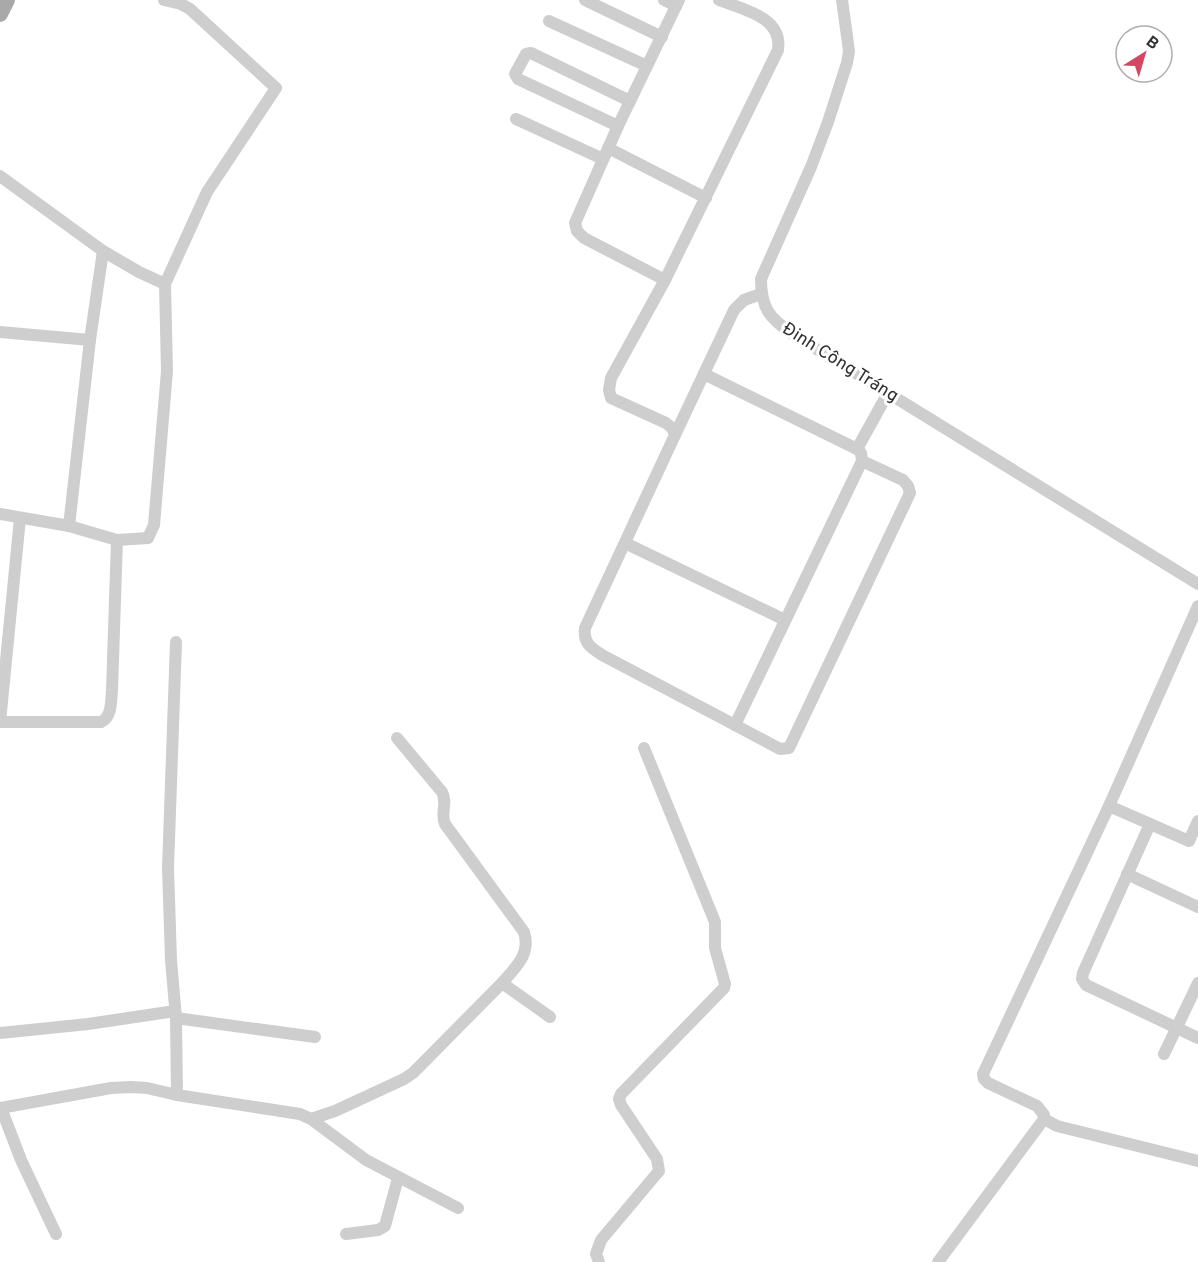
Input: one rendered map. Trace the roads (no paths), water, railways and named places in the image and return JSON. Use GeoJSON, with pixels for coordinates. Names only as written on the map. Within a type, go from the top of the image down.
{"type":"FeatureCollection","features":[{"type":"Feature","properties":{"kind":"main road"},"geometry":{"type":"LineString","coordinates":[[0,15],[7,0]]}},
{"type":"Feature","properties":{"kind":"street"},"geometry":{"type":"LineString","coordinates":[[0,514],[69,526],[117,540],[148,538],[154,525],[167,371],[165,284],[207,192],[276,88],[190,9],[164,0]]}},
{"type":"Feature","properties":{"kind":"street"},"geometry":{"type":"LineString","coordinates":[[585,0],[662,37]]}},
{"type":"Feature","properties":{"kind":"street"},"geometry":{"type":"LineString","coordinates":[[664,0],[678,3],[618,126],[575,223],[577,231],[584,237],[665,280]]}},
{"type":"Feature","properties":{"kind":"street"},"geometry":{"type":"LineString","coordinates":[[675,435],[666,423],[611,398],[609,390],[612,378],[665,280],[778,50],[780,41],[772,24],[719,0]]}},
{"type":"Feature","properties":{"kind":"street"},"geometry":{"type":"LineString","coordinates":[[842,0],[849,51],[847,63],[811,167],[761,279],[761,294],[744,300],[734,310],[585,628],[585,640],[589,647],[780,749],[789,748],[910,493],[903,480],[862,461]]}},
{"type":"Feature","properties":{"kind":"street"},"geometry":{"type":"LineString","coordinates":[[549,21],[647,66]]}},
{"type":"Feature","properties":{"kind":"street"},"geometry":{"type":"LineString","coordinates":[[618,126],[518,79],[515,74],[526,54],[531,53],[630,102]]}},
{"type":"Feature","properties":{"kind":"street"},"geometry":{"type":"LineString","coordinates":[[516,118],[706,198]]}},
{"type":"Feature","properties":{"kind":"street"},"geometry":{"type":"LineString","coordinates":[[0,176],[103,251],[165,284]]}},
{"type":"Feature","properties":{"kind":"street"},"geometry":{"type":"LineString","coordinates":[[69,526],[90,340],[103,251]]}},
{"type":"Feature","properties":{"kind":"street","name":"Đinh Công Tráng"},"geometry":{"type":"LineString","coordinates":[[761,294],[765,308],[774,321],[792,334],[1198,584]]}},
{"type":"Feature","properties":{"kind":"street"},"geometry":{"type":"LineString","coordinates":[[0,332],[90,340]]}},
{"type":"Feature","properties":{"kind":"street"},"geometry":{"type":"LineString","coordinates":[[704,374],[857,449],[861,453],[862,461],[735,725]]}},
{"type":"Feature","properties":{"kind":"street"},"geometry":{"type":"LineString","coordinates":[[857,449],[888,393]]}},
{"type":"Feature","properties":{"kind":"street"},"geometry":{"type":"LineString","coordinates":[[20,518],[0,722],[101,722],[106,719],[109,714],[112,690],[117,540]]}},
{"type":"Feature","properties":{"kind":"street"},"geometry":{"type":"LineString","coordinates":[[625,543],[785,620]]}},
{"type":"Feature","properties":{"kind":"street"},"geometry":{"type":"LineString","coordinates":[[938,1262],[1044,1119],[1044,1114],[1037,1106],[988,1083],[983,1074],[1109,806],[1198,606]]}},
{"type":"Feature","properties":{"kind":"street"},"geometry":{"type":"LineString","coordinates":[[176,642],[168,868],[176,1015],[177,1095]]}},
{"type":"Feature","properties":{"kind":"street"},"geometry":{"type":"LineString","coordinates":[[311,1119],[335,1111],[404,1079],[425,1062],[502,983],[524,955],[527,941],[524,932],[445,824],[443,815],[446,802],[442,792],[397,738]]}},
{"type":"Feature","properties":{"kind":"street"},"geometry":{"type":"LineString","coordinates":[[599,1262],[596,1254],[601,1240],[659,1171],[657,1159],[621,1105],[619,1099],[621,1094],[724,988],[725,984],[715,948],[715,922],[644,748]]}},
{"type":"Feature","properties":{"kind":"street"},"geometry":{"type":"LineString","coordinates":[[1109,806],[1193,843],[1198,821]]}},
{"type":"Feature","properties":{"kind":"street"},"geometry":{"type":"LineString","coordinates":[[1150,824],[1082,979],[1086,985],[1198,1038]]}},
{"type":"Feature","properties":{"kind":"street"},"geometry":{"type":"LineString","coordinates":[[1127,874],[1198,907]]}},
{"type":"Feature","properties":{"kind":"street"},"geometry":{"type":"LineString","coordinates":[[502,983],[550,1017]]}},
{"type":"Feature","properties":{"kind":"street"},"geometry":{"type":"LineString","coordinates":[[1164,1054],[1198,983]]}},
{"type":"Feature","properties":{"kind":"street"},"geometry":{"type":"LineString","coordinates":[[0,1033],[176,1015],[315,1037]]}},
{"type":"Feature","properties":{"kind":"street"},"geometry":{"type":"LineString","coordinates":[[56,1234],[21,1160],[0,1108],[111,1088],[147,1088],[177,1095],[300,1114],[311,1119],[355,1153],[458,1208]]}},
{"type":"Feature","properties":{"kind":"street"},"geometry":{"type":"LineString","coordinates":[[1044,1119],[1057,1126],[1198,1161]]}},
{"type":"Feature","properties":{"kind":"street"},"geometry":{"type":"LineString","coordinates":[[346,1234],[378,1230],[385,1226],[398,1178]]}}]}
